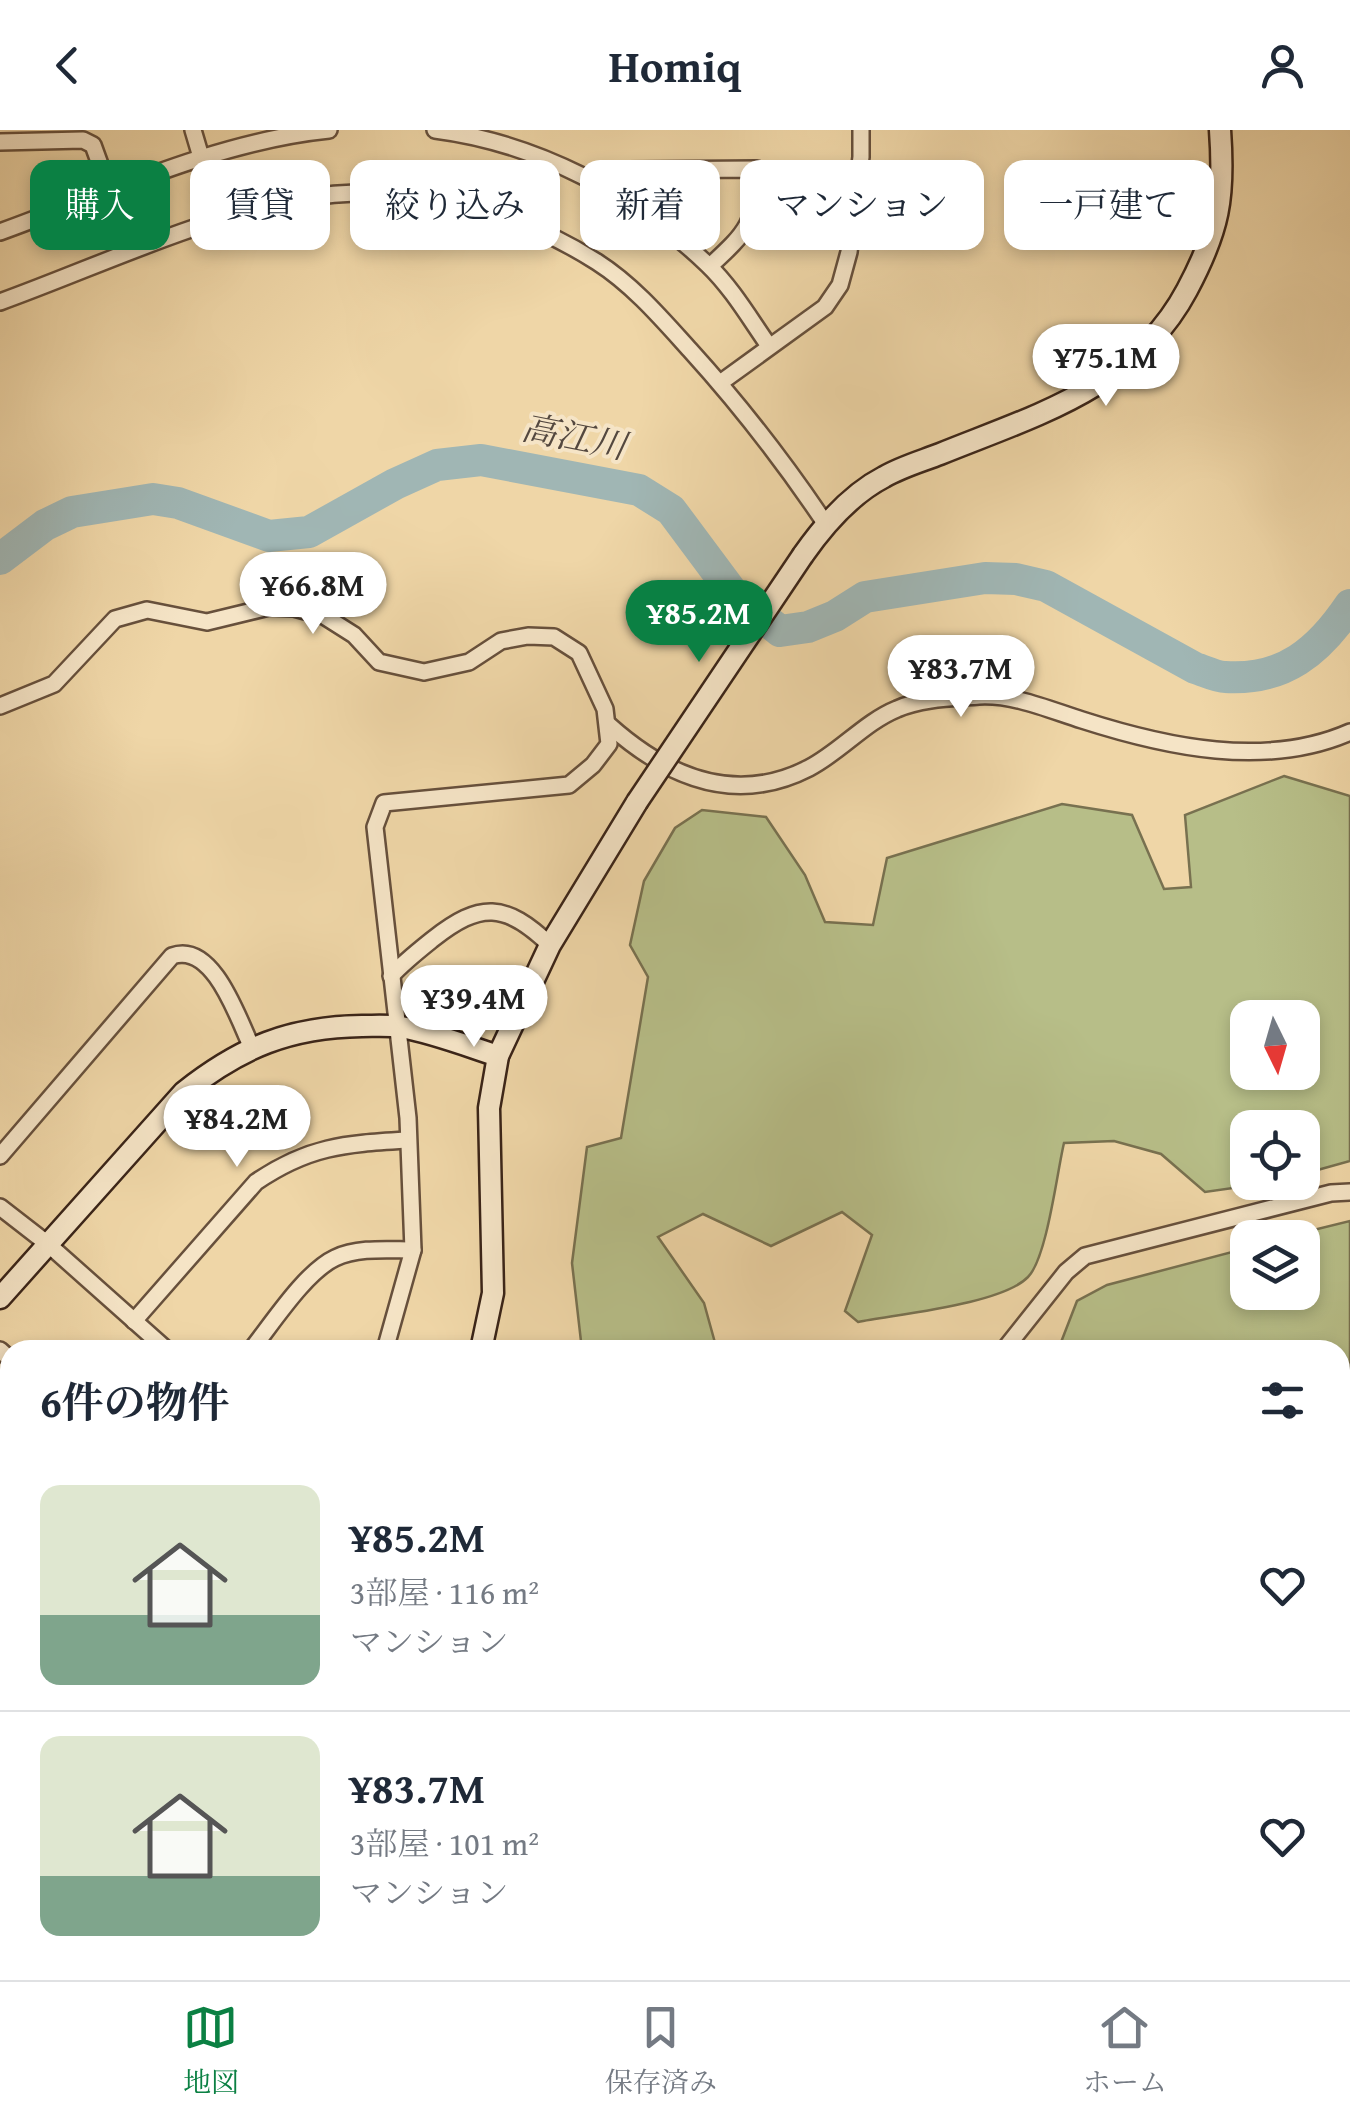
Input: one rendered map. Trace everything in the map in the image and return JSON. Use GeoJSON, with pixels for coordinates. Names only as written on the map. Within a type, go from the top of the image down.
{"type":"FeatureCollection","features":[{"type":"Feature","properties":{"kind":"street"},"geometry":{"type":"LineString","coordinates":[[193,130],[201,157]]}},
{"type":"Feature","properties":{"kind":"street"},"geometry":{"type":"LineString","coordinates":[[170,169],[293,132],[329,130]]}},
{"type":"Feature","properties":{"kind":"street"},"geometry":{"type":"LineString","coordinates":[[435,130],[475,133],[580,176]]}},
{"type":"Feature","properties":{"kind":"street"},"geometry":{"type":"LineString","coordinates":[[720,383],[825,307],[840,285],[850,252],[861,130]]}},
{"type":"Feature","properties":{"kind":"street"},"geometry":{"type":"LineString","coordinates":[[483,1340],[493,1293],[490,1108],[498,1056],[550,944],[637,802],[826,523],[882,478],[1078,398],[1146,349],[1177,308],[1209,248],[1224,182],[1220,130]]}},
{"type":"Feature","properties":{"kind":"street"},"geometry":{"type":"LineString","coordinates":[[0,142],[84,140],[93,145],[101,160]]}},
{"type":"Feature","properties":{"kind":"street"},"geometry":{"type":"LineString","coordinates":[[710,266],[744,233],[757,204],[757,169],[720,169]]}},
{"type":"Feature","properties":{"kind":"street"},"geometry":{"type":"LineString","coordinates":[[170,237],[262,208],[344,193],[394,194],[463,204],[533,228],[598,264],[636,294],[720,383],[826,523]]}},
{"type":"Feature","properties":{"kind":"street"},"geometry":{"type":"LineString","coordinates":[[0,232],[30,221]]}},
{"type":"Feature","properties":{"kind":"street"},"geometry":{"type":"LineString","coordinates":[[0,302],[131,250]]}},
{"type":"Feature","properties":{"kind":"street"},"geometry":{"type":"LineString","coordinates":[[689,250],[710,266],[768,346]]}},
{"type":"Feature","properties":{"kind":"street"},"geometry":{"type":"LineString","coordinates":[[0,706],[54,684],[115,619],[147,610],[207,622],[268,607],[324,616],[354,636],[379,662],[424,672],[469,662],[501,641],[554,637],[579,653],[593,677],[609,725],[609,744],[594,765],[569,784],[384,804],[375,827],[408,1118],[412,1250],[388,1340]]}},
{"type":"Feature","properties":{"kind":"street"},"geometry":{"type":"LineString","coordinates":[[609,725],[628,742],[679,774],[717,786],[769,784],[811,767],[895,709],[927,700],[986,696],[1034,704],[1188,748],[1238,751],[1304,746],[1350,732]]}},
{"type":"Feature","properties":{"kind":"street"},"geometry":{"type":"LineString","coordinates":[[391,976],[452,924],[478,911],[498,912],[534,929],[550,944]]}},
{"type":"Feature","properties":{"kind":"street"},"geometry":{"type":"LineString","coordinates":[[0,1156],[172,956],[184,952],[207,965],[228,996],[252,1048]]}},
{"type":"Feature","properties":{"kind":"street"},"geometry":{"type":"LineString","coordinates":[[0,1298],[184,1092],[252,1048],[290,1032],[330,1026],[396,1026],[498,1056]]}},
{"type":"Feature","properties":{"kind":"street"},"geometry":{"type":"LineString","coordinates":[[134,1321],[256,1182],[279,1166],[331,1145],[407,1140]]}},
{"type":"Feature","properties":{"kind":"street"},"geometry":{"type":"LineString","coordinates":[[1012,1340],[1066,1272],[1085,1256],[1350,1192]]}},
{"type":"Feature","properties":{"kind":"street"},"geometry":{"type":"LineString","coordinates":[[0,1207],[156,1340]]}},
{"type":"Feature","properties":{"kind":"street"},"geometry":{"type":"LineString","coordinates":[[259,1340],[314,1275],[337,1256],[372,1250],[412,1250]]}},
{"type":"Feature","properties":{"kind":"green space"},"geometry":{"type":"Polygon","coordinates":[[[1284,776],[1350,796],[1350,1161],[1320,1169],[1320,1110],[1230,1110],[1230,1188],[1205,1192],[1161,1154],[1114,1141],[1064,1143],[1046,1234],[1028,1277],[974,1301],[858,1322],[845,1311],[872,1235],[842,1212],[771,1246],[703,1214],[658,1237],[704,1303],[714,1340],[581,1340],[572,1263],[587,1147],[621,1138],[648,977],[630,945],[644,881],[675,828],[702,810],[766,817],[805,875],[825,922],[873,925],[887,858],[1062,804],[1132,815],[1164,889],[1191,887],[1185,815],[1284,776]]]}},
{"type":"Feature","properties":{"kind":"green space"},"geometry":{"type":"Polygon","coordinates":[[[1350,1221],[1350,1340],[1062,1340],[1077,1301],[1107,1285],[1230,1252],[1230,1310],[1320,1310],[1320,1228],[1350,1221]]]}},
{"type":"Feature","properties":{"kind":"waterway","name":"高江川"},"geometry":{"type":"LineString","coordinates":[[0,559],[45,525],[72,512],[153,499],[178,503],[269,536],[309,532],[437,465],[481,460],[639,490],[671,510],[735,596],[780,631],[808,627],[865,597],[985,578],[1016,579],[1046,586],[1195,668],[1222,677],[1246,677],[1265,674],[1298,660],[1326,636],[1350,605]]}}]}
